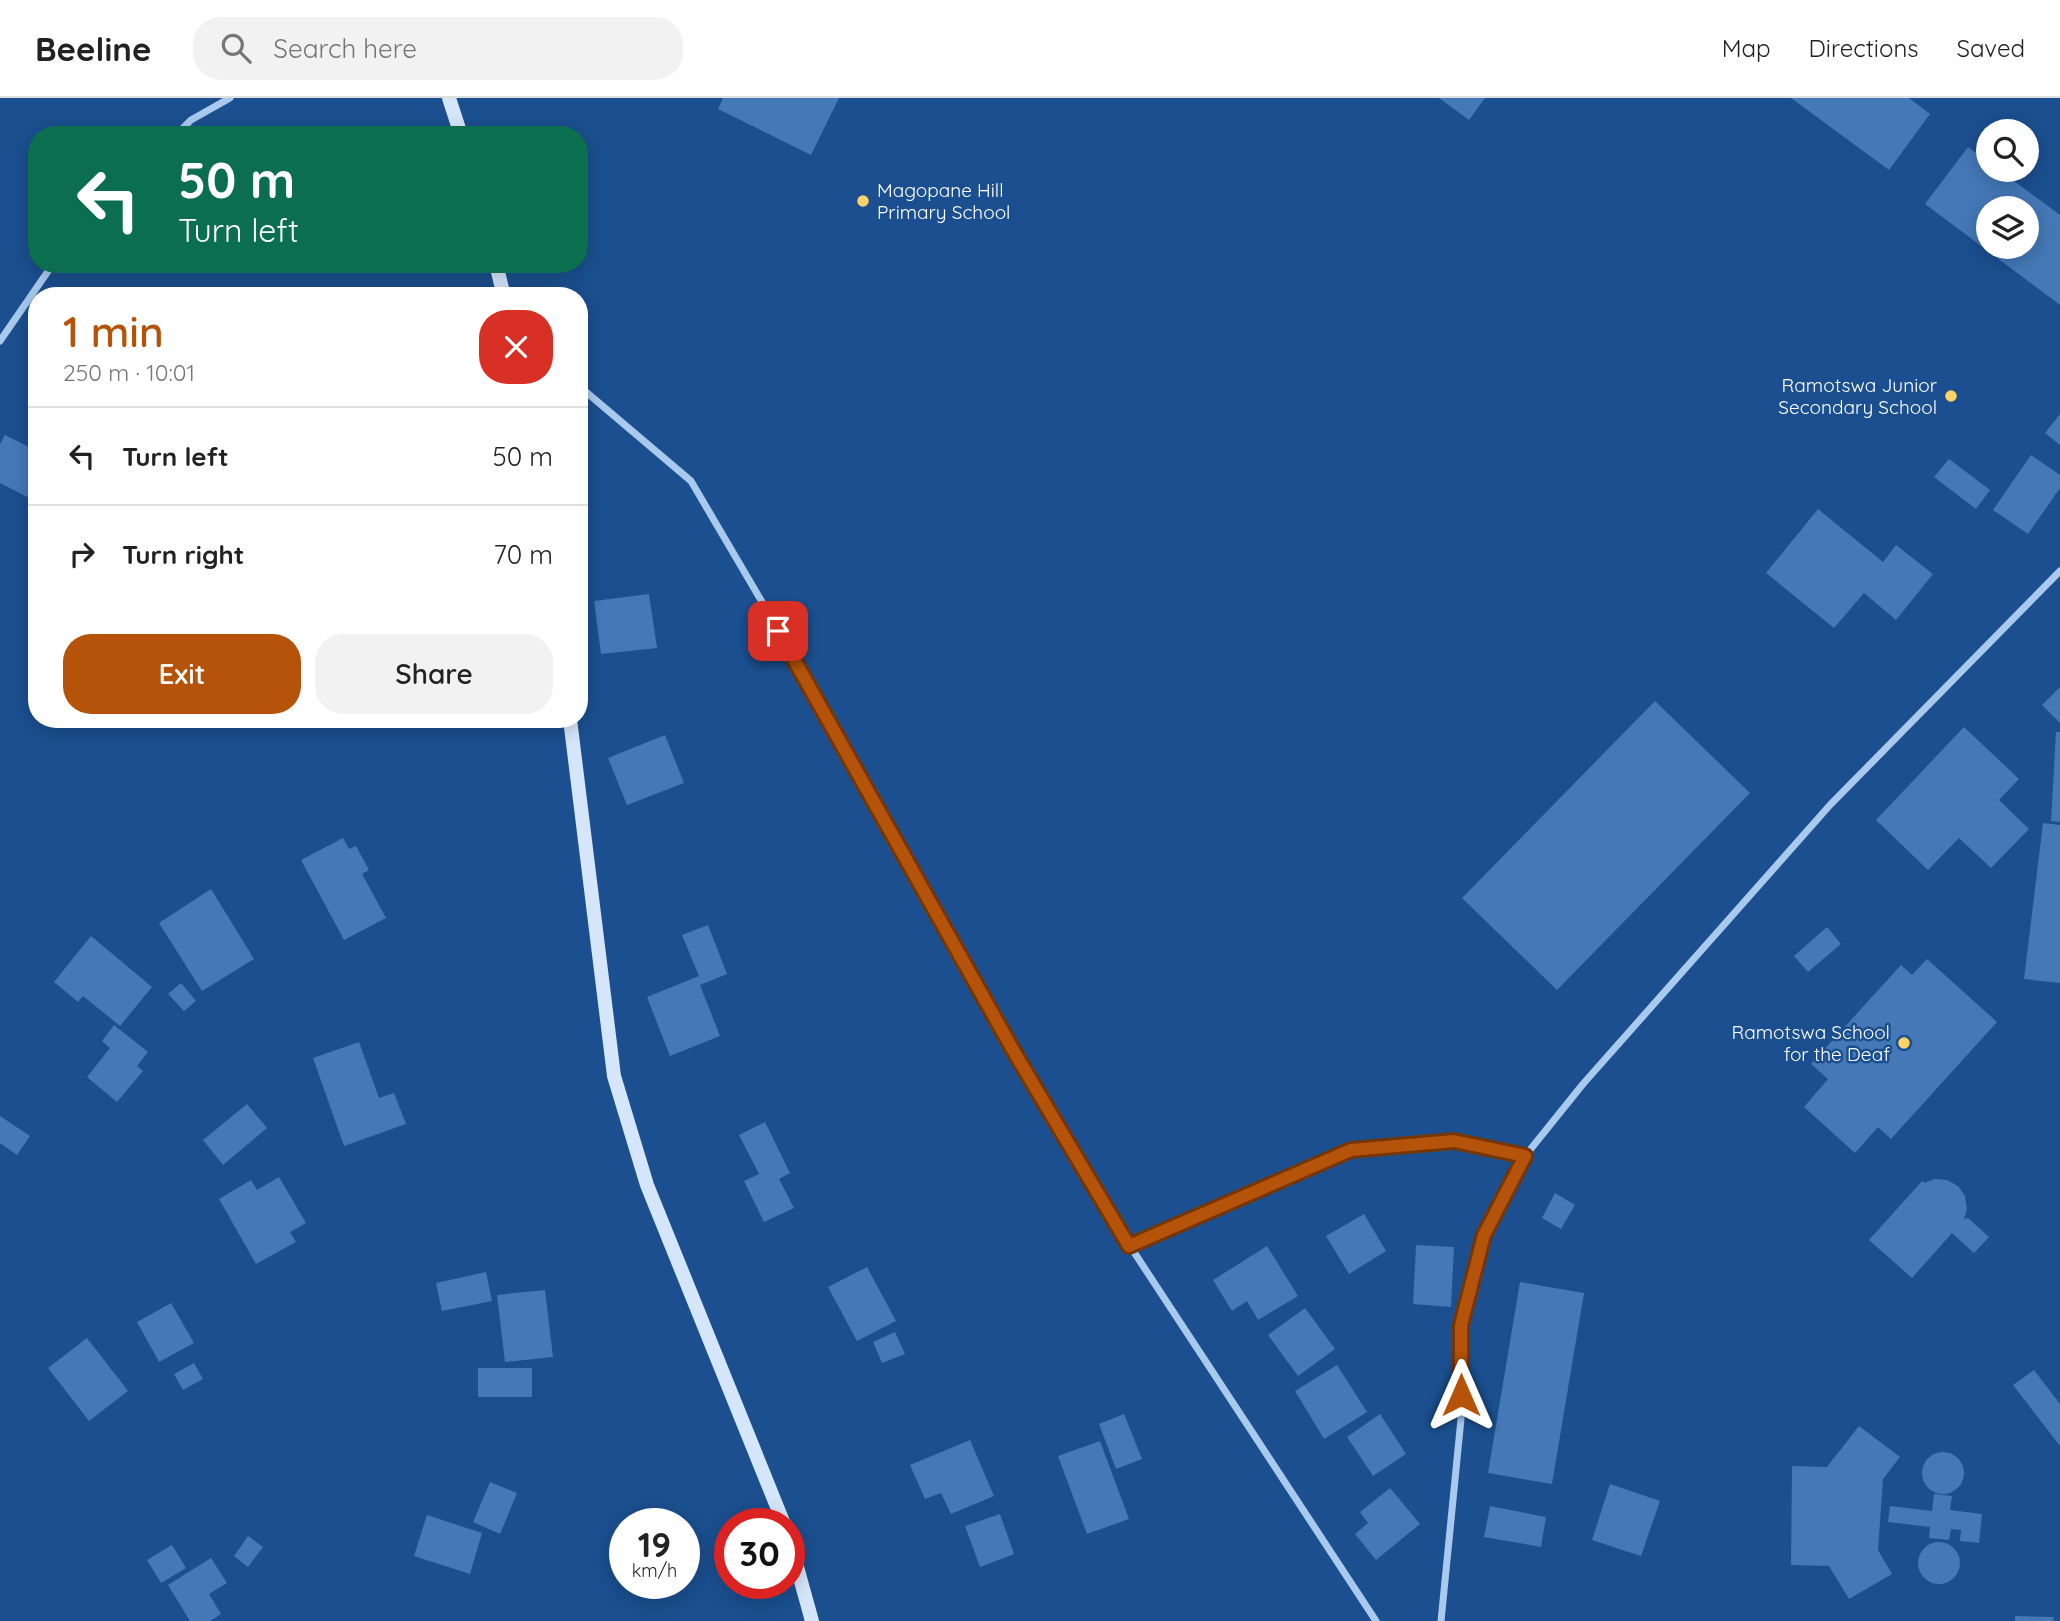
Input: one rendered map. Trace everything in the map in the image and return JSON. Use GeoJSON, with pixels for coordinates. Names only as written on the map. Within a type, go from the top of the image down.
{"type":"FeatureCollection","features":[{"type":"Feature","properties":{"kind":"street"},"geometry":{"type":"LineString","coordinates":[[185,126],[230,98]]}},
{"type":"Feature","properties":{"kind":"street"},"geometry":{"type":"LineString","coordinates":[[450,98],[458,126]]}},
{"type":"Feature","properties":{"kind":"street"},"geometry":{"type":"LineString","coordinates":[[0,341],[28,300]]}},
{"type":"Feature","properties":{"kind":"street"},"geometry":{"type":"LineString","coordinates":[[588,394],[691,481],[772,619],[1007,1038],[1129,1246],[1376,1621]]}},
{"type":"Feature","properties":{"kind":"street"},"geometry":{"type":"LineString","coordinates":[[1441,1621],[1461,1419],[1461,1325],[1484,1235],[1525,1156],[1583,1084],[1830,805],[2060,571]]}},
{"type":"Feature","properties":{"kind":"street"},"geometry":{"type":"LineString","coordinates":[[571,728],[614,1076],[647,1185],[778,1508]]}},
{"type":"Feature","properties":{"kind":"street"},"geometry":{"type":"LineString","coordinates":[[1129,1246],[1351,1150],[1454,1141],[1525,1156]]}},
{"type":"Feature","properties":{"kind":"street"},"geometry":{"type":"LineString","coordinates":[[805,1596],[812,1621]]}},
{"type":"Feature","properties":{"kind":"building"},"geometry":{"type":"Polygon","coordinates":[[[723,98],[839,98],[811,155],[718,109],[723,98]]]}},
{"type":"Feature","properties":{"kind":"building"},"geometry":{"type":"Polygon","coordinates":[[[1439,98],[1485,98],[1469,120],[1439,98]]]}},
{"type":"Feature","properties":{"kind":"building"},"geometry":{"type":"Polygon","coordinates":[[[1791,98],[1909,98],[1930,114],[1889,170],[1791,98]]]}},
{"type":"Feature","properties":{"kind":"building"},"geometry":{"type":"Polygon","coordinates":[[[1968,147],[1976,153],[1976,182],[2015,182],[2034,196],[1976,196],[1976,242],[1925,204],[1968,147]]]}},
{"type":"Feature","properties":{"kind":"building"},"geometry":{"type":"Polygon","coordinates":[[[2039,200],[2060,215],[2060,305],[1999,259],[2039,259],[2039,200]]]}},
{"type":"Feature","properties":{"kind":"building"},"geometry":{"type":"Polygon","coordinates":[[[2060,414],[2060,445],[2045,433],[2060,414]]]}},
{"type":"Feature","properties":{"kind":"building"},"geometry":{"type":"Polygon","coordinates":[[[5,435],[28,446],[28,497],[0,483],[0,444],[5,435]]]}},
{"type":"Feature","properties":{"kind":"building"},"geometry":{"type":"Polygon","coordinates":[[[2031,455],[2060,475],[2060,488],[2028,534],[1993,510],[2031,455]]]}},
{"type":"Feature","properties":{"kind":"building"},"geometry":{"type":"Polygon","coordinates":[[[1949,459],[1990,490],[1976,509],[1934,477],[1949,459]]]}},
{"type":"Feature","properties":{"kind":"building"},"geometry":{"type":"Polygon","coordinates":[[[1818,509],[1883,562],[1896,545],[1933,574],[1896,620],[1864,593],[1834,628],[1766,573],[1818,509]]]}},
{"type":"Feature","properties":{"kind":"building"},"geometry":{"type":"Polygon","coordinates":[[[649,594],[657,648],[601,654],[594,601],[649,594]]]}},
{"type":"Feature","properties":{"kind":"building"},"geometry":{"type":"Polygon","coordinates":[[[2060,687],[2060,723],[2042,705],[2060,687]]]}},
{"type":"Feature","properties":{"kind":"building"},"geometry":{"type":"Polygon","coordinates":[[[1655,701],[1750,793],[1557,990],[1462,898],[1655,701]]]}},
{"type":"Feature","properties":{"kind":"building"},"geometry":{"type":"Polygon","coordinates":[[[1964,727],[2019,779],[1999,800],[2029,829],[1991,868],[1959,838],[1928,870],[1876,820],[1964,727]]]}},
{"type":"Feature","properties":{"kind":"building"},"geometry":{"type":"Polygon","coordinates":[[[2056,732],[2060,732],[2060,822],[2051,821],[2056,732]]]}},
{"type":"Feature","properties":{"kind":"building"},"geometry":{"type":"Polygon","coordinates":[[[665,735],[684,783],[627,805],[608,758],[665,735]]]}},
{"type":"Feature","properties":{"kind":"building"},"geometry":{"type":"Polygon","coordinates":[[[2043,823],[2060,825],[2060,983],[2024,979],[2043,823]]]}},
{"type":"Feature","properties":{"kind":"building"},"geometry":{"type":"Polygon","coordinates":[[[343,838],[349,849],[356,846],[369,870],[362,874],[386,918],[344,940],[301,860],[343,838]]]}},
{"type":"Feature","properties":{"kind":"building"},"geometry":{"type":"Polygon","coordinates":[[[211,889],[254,959],[202,991],[159,923],[211,889]]]}},
{"type":"Feature","properties":{"kind":"building"},"geometry":{"type":"Polygon","coordinates":[[[708,925],[727,974],[700,985],[720,1036],[670,1056],[647,997],[699,976],[682,935],[708,925]]]}},
{"type":"Feature","properties":{"kind":"building"},"geometry":{"type":"Polygon","coordinates":[[[1827,927],[1841,944],[1808,972],[1794,956],[1827,927]]]}},
{"type":"Feature","properties":{"kind":"building"},"geometry":{"type":"Polygon","coordinates":[[[91,936],[152,987],[120,1026],[83,996],[78,1002],[54,982],[91,936]]]}},
{"type":"Feature","properties":{"kind":"building","name":"Ramotswa School for the Deaf"},"geometry":{"type":"Polygon","coordinates":[[[1927,959],[1997,1022],[1891,1139],[1878,1127],[1855,1153],[1804,1107],[1828,1079],[1811,1064],[1901,965],[1912,975],[1927,959]]]}},
{"type":"Feature","properties":{"kind":"building"},"geometry":{"type":"Polygon","coordinates":[[[181,983],[196,1001],[184,1011],[168,994],[181,983]]]}},
{"type":"Feature","properties":{"kind":"building"},"geometry":{"type":"Polygon","coordinates":[[[114,1025],[148,1052],[137,1066],[143,1071],[117,1102],[87,1077],[110,1048],[102,1041],[114,1025]]]}},
{"type":"Feature","properties":{"kind":"building"},"geometry":{"type":"Polygon","coordinates":[[[359,1042],[379,1098],[394,1093],[406,1124],[344,1146],[313,1058],[359,1042]]]}},
{"type":"Feature","properties":{"kind":"building"},"geometry":{"type":"Polygon","coordinates":[[[247,1104],[267,1128],[223,1165],[203,1140],[247,1104]]]}},
{"type":"Feature","properties":{"kind":"building"},"geometry":{"type":"Polygon","coordinates":[[[0,1116],[30,1136],[17,1155],[0,1143],[0,1116]]]}},
{"type":"Feature","properties":{"kind":"building"},"geometry":{"type":"Polygon","coordinates":[[[765,1122],[790,1173],[779,1179],[794,1208],[764,1222],[744,1181],[759,1174],[739,1135],[765,1122]]]}},
{"type":"Feature","properties":{"kind":"building"},"geometry":{"type":"Polygon","coordinates":[[[279,1177],[306,1223],[290,1232],[296,1242],[256,1264],[219,1199],[251,1180],[257,1190],[279,1177]]]}},
{"type":"Feature","properties":{"kind":"building"},"geometry":{"type":"Polygon","coordinates":[[[1934,1179],[1947,1180],[1958,1186],[1965,1196],[1967,1209],[1964,1219],[1968,1218],[1989,1237],[1974,1253],[1952,1233],[1912,1278],[1869,1240],[1922,1181],[1925,1183],[1934,1179]]]}},
{"type":"Feature","properties":{"kind":"building"},"geometry":{"type":"Polygon","coordinates":[[[1555,1193],[1575,1205],[1561,1229],[1542,1218],[1555,1193]]]}},
{"type":"Feature","properties":{"kind":"building"},"geometry":{"type":"Polygon","coordinates":[[[1364,1214],[1386,1251],[1349,1274],[1326,1236],[1364,1214]]]}},
{"type":"Feature","properties":{"kind":"building"},"geometry":{"type":"Polygon","coordinates":[[[1416,1245],[1454,1247],[1451,1307],[1413,1304],[1416,1245]]]}},
{"type":"Feature","properties":{"kind":"building"},"geometry":{"type":"Polygon","coordinates":[[[1267,1246],[1298,1296],[1258,1320],[1247,1301],[1232,1311],[1213,1280],[1267,1246]]]}},
{"type":"Feature","properties":{"kind":"building"},"geometry":{"type":"Polygon","coordinates":[[[867,1267],[896,1321],[857,1341],[828,1287],[867,1267]]]}},
{"type":"Feature","properties":{"kind":"building"},"geometry":{"type":"Polygon","coordinates":[[[486,1272],[492,1301],[442,1311],[436,1283],[486,1272]]]}},
{"type":"Feature","properties":{"kind":"building"},"geometry":{"type":"Polygon","coordinates":[[[1520,1282],[1584,1293],[1552,1484],[1488,1473],[1520,1282]]]}},
{"type":"Feature","properties":{"kind":"building"},"geometry":{"type":"Polygon","coordinates":[[[545,1290],[553,1357],[505,1362],[497,1295],[545,1290]]]}},
{"type":"Feature","properties":{"kind":"building"},"geometry":{"type":"Polygon","coordinates":[[[171,1303],[194,1343],[159,1362],[137,1322],[171,1303]]]}},
{"type":"Feature","properties":{"kind":"building"},"geometry":{"type":"Polygon","coordinates":[[[1305,1308],[1335,1349],[1298,1376],[1268,1335],[1305,1308]]]}},
{"type":"Feature","properties":{"kind":"building"},"geometry":{"type":"Polygon","coordinates":[[[895,1332],[905,1354],[882,1363],[873,1342],[895,1332]]]}},
{"type":"Feature","properties":{"kind":"building"},"geometry":{"type":"Polygon","coordinates":[[[87,1338],[128,1391],[89,1421],[48,1368],[87,1338]]]}},
{"type":"Feature","properties":{"kind":"building"},"geometry":{"type":"Polygon","coordinates":[[[194,1363],[203,1379],[183,1390],[174,1374],[194,1363]]]}},
{"type":"Feature","properties":{"kind":"building"},"geometry":{"type":"Polygon","coordinates":[[[1337,1365],[1367,1412],[1324,1439],[1295,1391],[1337,1365]]]}},
{"type":"Feature","properties":{"kind":"building"},"geometry":{"type":"Polygon","coordinates":[[[478,1368],[532,1368],[532,1397],[478,1397],[478,1368]]]}},
{"type":"Feature","properties":{"kind":"building"},"geometry":{"type":"Polygon","coordinates":[[[2034,1370],[2060,1404],[2060,1446],[2013,1385],[2034,1370]]]}},
{"type":"Feature","properties":{"kind":"building"},"geometry":{"type":"Polygon","coordinates":[[[1124,1414],[1142,1459],[1116,1469],[1099,1424],[1124,1414]]]}},
{"type":"Feature","properties":{"kind":"building"},"geometry":{"type":"Polygon","coordinates":[[[1380,1414],[1406,1454],[1373,1476],[1347,1437],[1380,1414]]]}},
{"type":"Feature","properties":{"kind":"building"},"geometry":{"type":"Polygon","coordinates":[[[1859,1426],[1900,1457],[1883,1479],[1878,1550],[1892,1574],[1849,1599],[1829,1566],[1791,1565],[1792,1466],[1827,1467],[1859,1426]]]}},
{"type":"Feature","properties":{"kind":"building"},"geometry":{"type":"Polygon","coordinates":[[[970,1440],[994,1496],[951,1514],[941,1493],[925,1499],[910,1465],[970,1440]]]}},
{"type":"Feature","properties":{"kind":"building"},"geometry":{"type":"Polygon","coordinates":[[[1100,1441],[1129,1519],[1087,1534],[1058,1456],[1100,1441]]]}},
{"type":"Feature","properties":{"kind":"building"},"geometry":{"type":"Polygon","coordinates":[[[1943,1452],[1958,1458],[1964,1473],[1958,1488],[1943,1494],[1928,1488],[1922,1473],[1928,1458],[1943,1452]]]}},
{"type":"Feature","properties":{"kind":"building"},"geometry":{"type":"Polygon","coordinates":[[[490,1482],[517,1493],[500,1534],[473,1522],[490,1482]]]}},
{"type":"Feature","properties":{"kind":"building"},"geometry":{"type":"Polygon","coordinates":[[[1610,1484],[1660,1501],[1641,1556],[1592,1540],[1610,1484]]]}},
{"type":"Feature","properties":{"kind":"building"},"geometry":{"type":"Polygon","coordinates":[[[1390,1488],[1420,1524],[1376,1560],[1355,1534],[1368,1523],[1360,1512],[1390,1488]]]}},
{"type":"Feature","properties":{"kind":"building"},"geometry":{"type":"Polygon","coordinates":[[[1934,1494],[1952,1496],[1950,1510],[1982,1514],[1979,1543],[1960,1541],[1961,1530],[1951,1529],[1949,1540],[1929,1538],[1930,1527],[1888,1522],[1890,1506],[1932,1511],[1934,1494]]]}},
{"type":"Feature","properties":{"kind":"building"},"geometry":{"type":"Polygon","coordinates":[[[1490,1506],[1546,1517],[1541,1547],[1484,1537],[1490,1506]]]}},
{"type":"Feature","properties":{"kind":"building"},"geometry":{"type":"Polygon","coordinates":[[[1000,1514],[1014,1554],[980,1567],[965,1526],[1000,1514]]]}},
{"type":"Feature","properties":{"kind":"building"},"geometry":{"type":"Polygon","coordinates":[[[427,1515],[482,1533],[470,1574],[414,1556],[427,1515]]]}},
{"type":"Feature","properties":{"kind":"building"},"geometry":{"type":"Polygon","coordinates":[[[248,1536],[263,1547],[248,1567],[234,1556],[248,1536]]]}},
{"type":"Feature","properties":{"kind":"building"},"geometry":{"type":"Polygon","coordinates":[[[1939,1542],[1954,1548],[1960,1563],[1954,1578],[1939,1584],[1924,1578],[1918,1563],[1924,1548],[1939,1542]]]}},
{"type":"Feature","properties":{"kind":"building"},"geometry":{"type":"Polygon","coordinates":[[[172,1545],[186,1568],[161,1583],[147,1560],[172,1545]]]}},
{"type":"Feature","properties":{"kind":"building"},"geometry":{"type":"Polygon","coordinates":[[[211,1558],[227,1583],[209,1594],[221,1614],[210,1621],[190,1621],[168,1585],[211,1558]]]}},
{"type":"Feature","properties":{"kind":"building"},"geometry":{"type":"Polygon","coordinates":[[[2015,1616],[2054,1617],[2053,1621],[2015,1621],[2015,1616]]]}},
{"type":"Feature","properties":{"kind":"place","name":"Magopane Hill Primary School"},"geometry":{"type":"Point","coordinates":[863,201]}},
{"type":"Feature","properties":{"kind":"place","name":"Ramotswa Junior Secondary School"},"geometry":{"type":"Point","coordinates":[1951,396]}},
{"type":"Feature","properties":{"kind":"place","name":"Ramotswa School for the Deaf"},"geometry":{"type":"Point","coordinates":[1904,1043]}},
{"type":"Feature","properties":{"kind":"route"},"geometry":{"type":"LineString","coordinates":[[778,631],[1013,1050],[1129,1246],[1351,1150],[1454,1141],[1525,1156],[1484,1235],[1461,1325],[1461,1395]]}}]}
